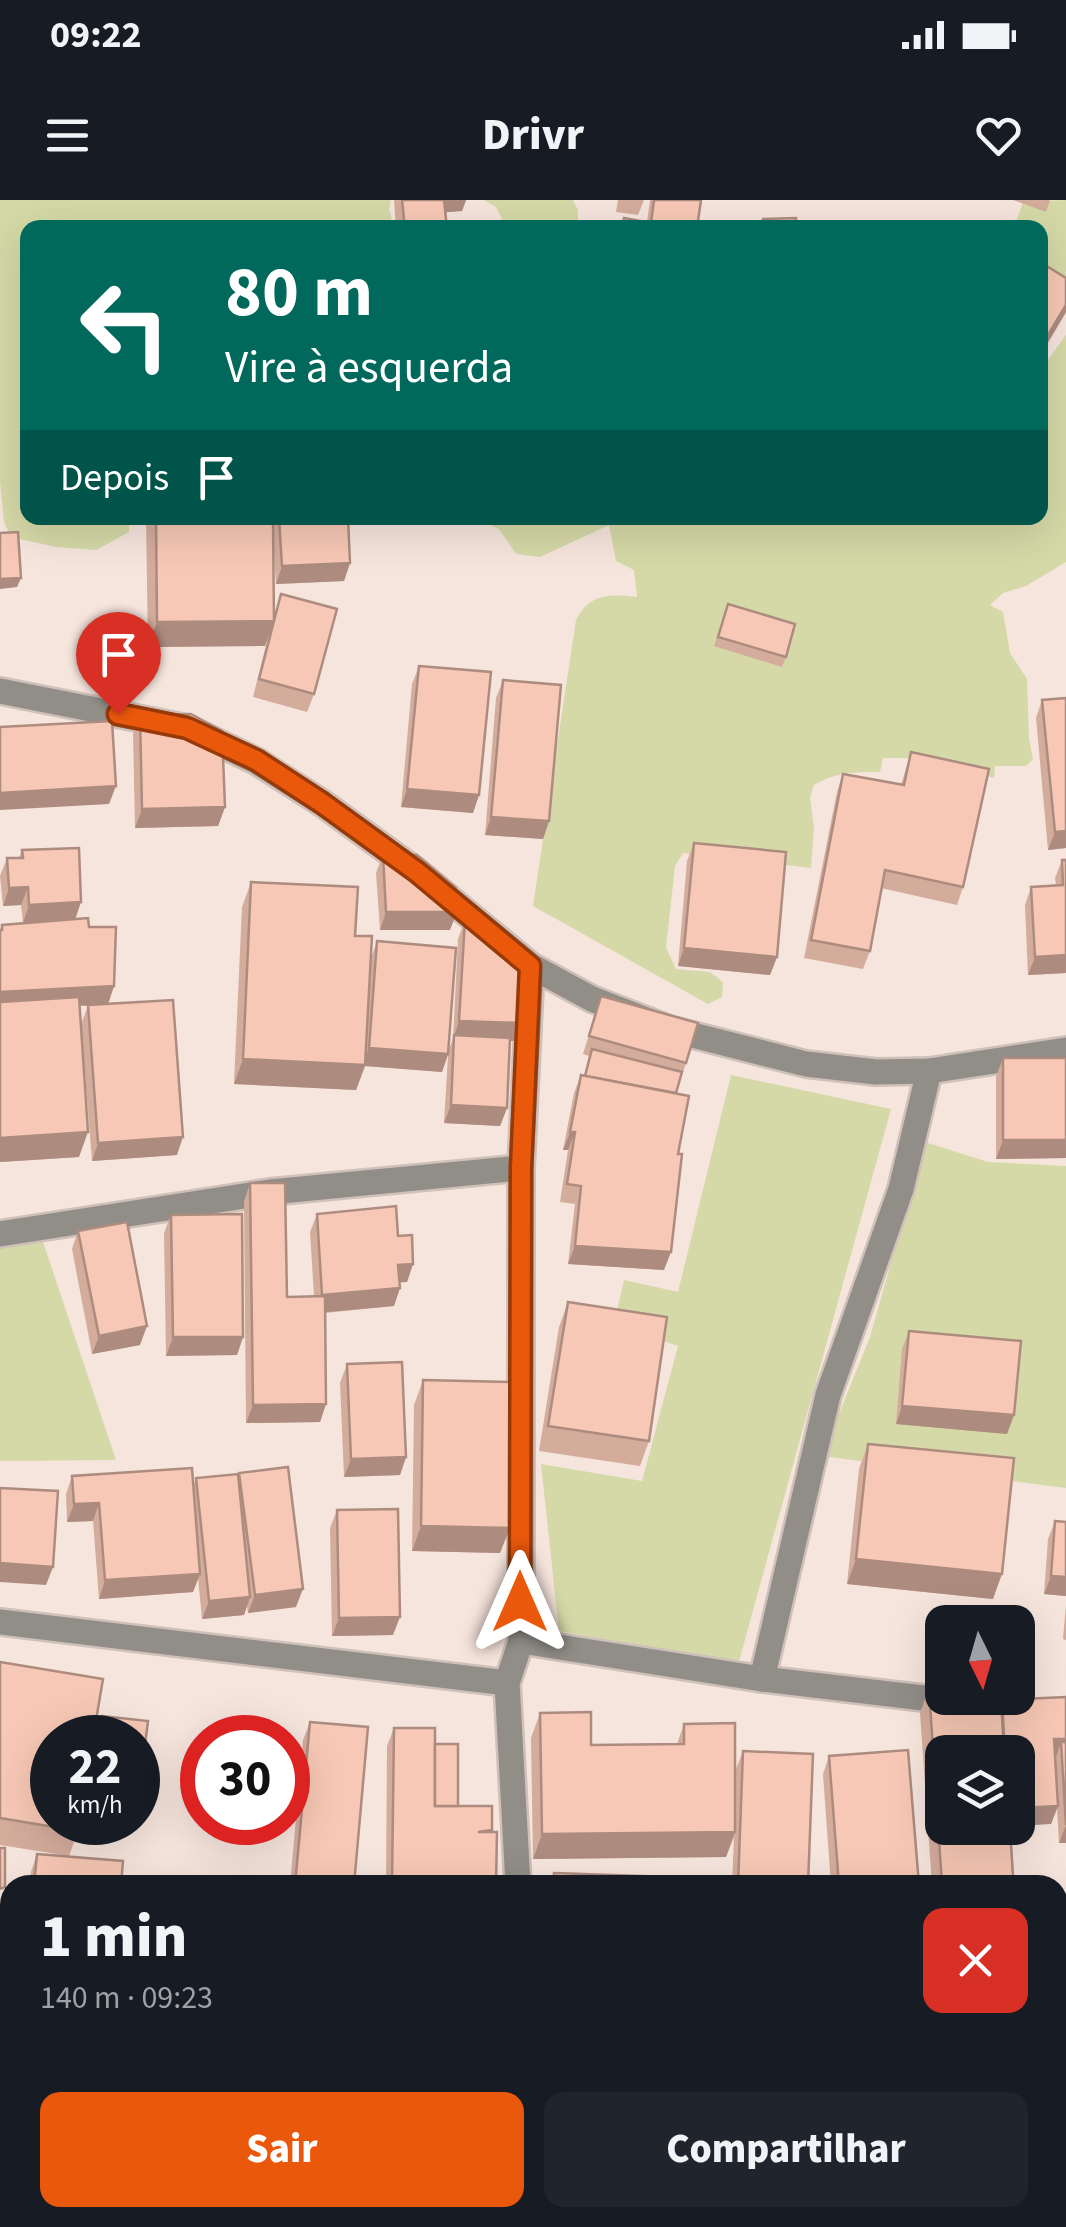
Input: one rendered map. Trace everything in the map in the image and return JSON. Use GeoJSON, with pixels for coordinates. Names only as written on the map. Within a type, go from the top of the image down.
{"type":"FeatureCollection","features":[{"type":"Feature","properties":{"kind":"street"},"geometry":{"type":"LineString","coordinates":[[0,691],[187,728],[256,760],[417,872],[530,966],[592,999],[669,1030],[806,1064],[876,1072],[930,1071],[1066,1050]]}},
{"type":"Feature","properties":{"kind":"street"},"geometry":{"type":"LineString","coordinates":[[517,1875],[507,1683],[520,1641],[521,1168],[530,966]]}},
{"type":"Feature","properties":{"kind":"street"},"geometry":{"type":"LineString","coordinates":[[762,1679],[828,1394],[901,1189],[930,1071]]}},
{"type":"Feature","properties":{"kind":"street"},"geometry":{"type":"LineString","coordinates":[[0,1234],[270,1192],[521,1168]]}},
{"type":"Feature","properties":{"kind":"street"},"geometry":{"type":"LineString","coordinates":[[0,1622],[507,1683]]}},
{"type":"Feature","properties":{"kind":"street"},"geometry":{"type":"LineString","coordinates":[[520,1641],[762,1679],[925,1698]]}},
{"type":"Feature","properties":{"kind":"green space"},"geometry":{"type":"Polygon","coordinates":[[[0,200],[391,200],[390,220],[20,220],[20,525],[129,525],[129,532],[96,550],[56,547],[11,537],[4,522],[0,482],[0,200]]]}},
{"type":"Feature","properties":{"kind":"green space"},"geometry":{"type":"Polygon","coordinates":[[[484,200],[573,200],[578,220],[502,220],[496,207],[484,200]]]}},
{"type":"Feature","properties":{"kind":"green space"},"geometry":{"type":"Polygon","coordinates":[[[1066,200],[1066,284],[1048,276],[1048,220],[1017,220],[1023,202],[1066,200]]]}},
{"type":"Feature","properties":{"kind":"green space"},"geometry":{"type":"Polygon","coordinates":[[[1066,335],[1066,562],[1026,586],[1003,593],[990,605],[1003,612],[1010,653],[1027,679],[1033,759],[1026,766],[995,766],[994,778],[921,758],[883,758],[880,772],[830,777],[814,785],[810,797],[814,828],[811,868],[683,853],[675,866],[666,948],[676,969],[710,972],[723,982],[722,997],[708,1004],[533,906],[576,620],[594,600],[637,597],[634,570],[616,561],[609,525],[1048,525],[1048,360],[1066,335]]]}},
{"type":"Feature","properties":{"kind":"green space"},"geometry":{"type":"Polygon","coordinates":[[[491,525],[609,525],[540,557],[516,554],[499,529],[491,525]]]}},
{"type":"Feature","properties":{"kind":"green space"},"geometry":{"type":"Polygon","coordinates":[[[731,1075],[891,1109],[738,1665],[559,1631],[541,1464],[642,1481],[678,1346],[614,1324],[624,1280],[678,1292],[731,1075]]]}},
{"type":"Feature","properties":{"kind":"green space"},"geometry":{"type":"Polygon","coordinates":[[[925,1142],[988,1162],[1066,1166],[1066,1488],[822,1456],[870,1337],[925,1142]]]}},
{"type":"Feature","properties":{"kind":"green space"},"geometry":{"type":"Polygon","coordinates":[[[40,1233],[116,1460],[0,1461],[0,1246],[40,1233]]]}},
{"type":"Feature","properties":{"kind":"building"},"geometry":{"type":"Polygon","coordinates":[[[402,200],[444,200],[446,220],[404,220],[402,200]]]}},
{"type":"Feature","properties":{"kind":"building"},"geometry":{"type":"Polygon","coordinates":[[[654,200],[701,200],[698,220],[651,220],[654,200]]]}},
{"type":"Feature","properties":{"kind":"building"},"geometry":{"type":"Polygon","coordinates":[[[1048,267],[1066,278],[1066,305],[1048,335],[1048,267]]]}},
{"type":"Feature","properties":{"kind":"building"},"geometry":{"type":"Polygon","coordinates":[[[156,525],[273,525],[274,621],[157,622],[156,525]]]}},
{"type":"Feature","properties":{"kind":"building"},"geometry":{"type":"Polygon","coordinates":[[[279,525],[348,525],[350,563],[282,566],[279,525]]]}},
{"type":"Feature","properties":{"kind":"building"},"geometry":{"type":"Polygon","coordinates":[[[18,532],[21,578],[0,579],[0,533],[18,532]]]}},
{"type":"Feature","properties":{"kind":"building"},"geometry":{"type":"Polygon","coordinates":[[[281,594],[337,609],[314,694],[259,679],[281,594]]]}},
{"type":"Feature","properties":{"kind":"building"},"geometry":{"type":"Polygon","coordinates":[[[728,604],[795,624],[786,657],[718,637],[728,604]]]}},
{"type":"Feature","properties":{"kind":"building"},"geometry":{"type":"Polygon","coordinates":[[[419,666],[491,672],[479,795],[407,789],[419,666]]]}},
{"type":"Feature","properties":{"kind":"building"},"geometry":{"type":"Polygon","coordinates":[[[503,680],[561,685],[549,821],[491,817],[503,680]]]}},
{"type":"Feature","properties":{"kind":"building"},"geometry":{"type":"Polygon","coordinates":[[[1066,698],[1066,831],[1055,832],[1042,700],[1066,698]]]}},
{"type":"Feature","properties":{"kind":"building"},"geometry":{"type":"Polygon","coordinates":[[[191,714],[222,731],[225,807],[142,809],[140,716],[191,714]]]}},
{"type":"Feature","properties":{"kind":"building"},"geometry":{"type":"Polygon","coordinates":[[[112,721],[116,786],[0,793],[0,727],[112,721]]]}},
{"type":"Feature","properties":{"kind":"building"},"geometry":{"type":"Polygon","coordinates":[[[911,752],[989,769],[963,887],[885,870],[870,951],[811,940],[843,774],[904,785],[911,752]]]}},
{"type":"Feature","properties":{"kind":"building"},"geometry":{"type":"Polygon","coordinates":[[[694,843],[786,852],[777,957],[684,948],[694,843]]]}},
{"type":"Feature","properties":{"kind":"building"},"geometry":{"type":"Polygon","coordinates":[[[79,848],[81,902],[29,905],[28,887],[9,888],[7,858],[23,858],[22,850],[79,848]]]}},
{"type":"Feature","properties":{"kind":"building"},"geometry":{"type":"Polygon","coordinates":[[[383,854],[417,855],[456,888],[457,912],[386,912],[383,854]]]}},
{"type":"Feature","properties":{"kind":"building"},"geometry":{"type":"Polygon","coordinates":[[[1062,860],[1066,860],[1066,955],[1035,957],[1031,887],[1063,885],[1062,860]]]}},
{"type":"Feature","properties":{"kind":"building"},"geometry":{"type":"Polygon","coordinates":[[[251,882],[358,887],[355,936],[372,936],[365,1065],[243,1059],[251,882]]]}},
{"type":"Feature","properties":{"kind":"building"},"geometry":{"type":"Polygon","coordinates":[[[88,918],[89,927],[116,927],[114,986],[0,992],[2,925],[88,918]]]}},
{"type":"Feature","properties":{"kind":"building"},"geometry":{"type":"Polygon","coordinates":[[[465,920],[525,946],[521,1023],[459,1021],[465,920]]]}},
{"type":"Feature","properties":{"kind":"building"},"geometry":{"type":"Polygon","coordinates":[[[377,941],[456,948],[448,1054],[369,1048],[377,941]]]}},
{"type":"Feature","properties":{"kind":"building"},"geometry":{"type":"Polygon","coordinates":[[[601,996],[698,1023],[686,1063],[589,1036],[601,996]]]}},
{"type":"Feature","properties":{"kind":"building"},"geometry":{"type":"Polygon","coordinates":[[[79,997],[88,1132],[0,1138],[0,1002],[79,997]]]}},
{"type":"Feature","properties":{"kind":"building"},"geometry":{"type":"Polygon","coordinates":[[[173,1000],[183,1137],[98,1143],[88,1005],[173,1000]]]}},
{"type":"Feature","properties":{"kind":"building"},"geometry":{"type":"Polygon","coordinates":[[[454,1035],[510,1038],[507,1108],[451,1105],[454,1035]]]}},
{"type":"Feature","properties":{"kind":"building"},"geometry":{"type":"Polygon","coordinates":[[[592,1049],[682,1072],[676,1093],[585,1076],[592,1049]]]}},
{"type":"Feature","properties":{"kind":"building"},"geometry":{"type":"Polygon","coordinates":[[[1003,1058],[1066,1058],[1066,1140],[1003,1140],[1003,1058]]]}},
{"type":"Feature","properties":{"kind":"building"},"geometry":{"type":"Polygon","coordinates":[[[581,1075],[689,1096],[678,1154],[682,1154],[671,1252],[575,1246],[581,1186],[567,1184],[575,1132],[570,1132],[581,1075]]]}},
{"type":"Feature","properties":{"kind":"building"},"geometry":{"type":"Polygon","coordinates":[[[250,1183],[285,1183],[287,1297],[325,1296],[326,1404],[253,1405],[250,1183]]]}},
{"type":"Feature","properties":{"kind":"building"},"geometry":{"type":"Polygon","coordinates":[[[396,1206],[398,1236],[412,1235],[413,1264],[398,1265],[400,1288],[322,1295],[317,1214],[396,1206]]]}},
{"type":"Feature","properties":{"kind":"building"},"geometry":{"type":"Polygon","coordinates":[[[242,1214],[243,1337],[173,1337],[171,1215],[242,1214]]]}},
{"type":"Feature","properties":{"kind":"building"},"geometry":{"type":"Polygon","coordinates":[[[127,1222],[147,1326],[99,1336],[78,1231],[127,1222]]]}},
{"type":"Feature","properties":{"kind":"building"},"geometry":{"type":"Polygon","coordinates":[[[568,1302],[667,1317],[649,1441],[548,1426],[568,1302]]]}},
{"type":"Feature","properties":{"kind":"building"},"geometry":{"type":"Polygon","coordinates":[[[909,1331],[1021,1341],[1014,1415],[902,1406],[909,1331]]]}},
{"type":"Feature","properties":{"kind":"building"},"geometry":{"type":"Polygon","coordinates":[[[402,1362],[406,1457],[351,1459],[347,1364],[402,1362]]]}},
{"type":"Feature","properties":{"kind":"building"},"geometry":{"type":"Polygon","coordinates":[[[423,1380],[513,1382],[510,1528],[421,1526],[423,1380]]]}},
{"type":"Feature","properties":{"kind":"building"},"geometry":{"type":"Polygon","coordinates":[[[868,1444],[1014,1458],[1002,1574],[856,1559],[868,1444]]]}},
{"type":"Feature","properties":{"kind":"building"},"geometry":{"type":"Polygon","coordinates":[[[288,1467],[303,1589],[255,1595],[239,1473],[288,1467]]]}},
{"type":"Feature","properties":{"kind":"building"},"geometry":{"type":"Polygon","coordinates":[[[192,1468],[200,1574],[105,1580],[99,1503],[74,1504],[72,1476],[192,1468]]]}},
{"type":"Feature","properties":{"kind":"building"},"geometry":{"type":"Polygon","coordinates":[[[238,1474],[250,1597],[209,1601],[196,1478],[238,1474]]]}},
{"type":"Feature","properties":{"kind":"building"},"geometry":{"type":"Polygon","coordinates":[[[0,1488],[58,1491],[53,1567],[0,1563],[0,1488]]]}},
{"type":"Feature","properties":{"kind":"building"},"geometry":{"type":"Polygon","coordinates":[[[398,1509],[400,1617],[339,1618],[337,1510],[398,1509]]]}},
{"type":"Feature","properties":{"kind":"building"},"geometry":{"type":"Polygon","coordinates":[[[1055,1521],[1066,1522],[1066,1577],[1051,1576],[1055,1521]]]}},
{"type":"Feature","properties":{"kind":"building"},"geometry":{"type":"Polygon","coordinates":[[[0,1662],[103,1679],[97,1715],[30,1715],[30,1823],[0,1818],[0,1662]]]}},
{"type":"Feature","properties":{"kind":"building"},"geometry":{"type":"Polygon","coordinates":[[[1066,1697],[1066,1739],[1054,1739],[1058,1806],[1035,1807],[1035,1735],[1004,1735],[1003,1715],[1035,1715],[1035,1698],[1066,1697]]]}},
{"type":"Feature","properties":{"kind":"building"},"geometry":{"type":"Polygon","coordinates":[[[591,1712],[591,1745],[684,1744],[684,1724],[735,1723],[735,1832],[542,1834],[540,1713],[591,1712]]]}},
{"type":"Feature","properties":{"kind":"building"},"geometry":{"type":"Polygon","coordinates":[[[931,1715],[1002,1715],[1003,1735],[932,1735],[931,1715]]]}},
{"type":"Feature","properties":{"kind":"building"},"geometry":{"type":"Polygon","coordinates":[[[310,1722],[368,1727],[355,1875],[296,1875],[299,1845],[310,1845],[310,1722]]]}},
{"type":"Feature","properties":{"kind":"building"},"geometry":{"type":"Polygon","coordinates":[[[394,1728],[435,1728],[435,1806],[492,1806],[492,1830],[478,1832],[497,1832],[496,1875],[392,1875],[394,1728]]]}},
{"type":"Feature","properties":{"kind":"building"},"geometry":{"type":"Polygon","coordinates":[[[1061,1742],[1066,1742],[1066,1825],[1061,1742]]]}},
{"type":"Feature","properties":{"kind":"building"},"geometry":{"type":"Polygon","coordinates":[[[435,1744],[458,1744],[458,1806],[435,1806],[435,1744]]]}},
{"type":"Feature","properties":{"kind":"building"},"geometry":{"type":"Polygon","coordinates":[[[908,1750],[918,1875],[838,1875],[829,1756],[908,1750]]]}},
{"type":"Feature","properties":{"kind":"building"},"geometry":{"type":"Polygon","coordinates":[[[743,1751],[813,1754],[808,1875],[738,1875],[743,1751]]]}},
{"type":"Feature","properties":{"kind":"building"},"geometry":{"type":"Polygon","coordinates":[[[939,1845],[1011,1845],[1013,1875],[941,1875],[939,1845]]]}},
{"type":"Feature","properties":{"kind":"building"},"geometry":{"type":"Polygon","coordinates":[[[0,1848],[5,1848],[5,1875],[0,1875],[0,1848]]]}},
{"type":"Feature","properties":{"kind":"building"},"geometry":{"type":"Polygon","coordinates":[[[37,1854],[123,1861],[122,1875],[35,1875],[37,1854]]]}},
{"type":"Feature","properties":{"kind":"route"},"geometry":{"type":"LineString","coordinates":[[118,714],[187,728],[256,760],[417,872],[530,966],[521,1168],[520,1602]]}}]}
